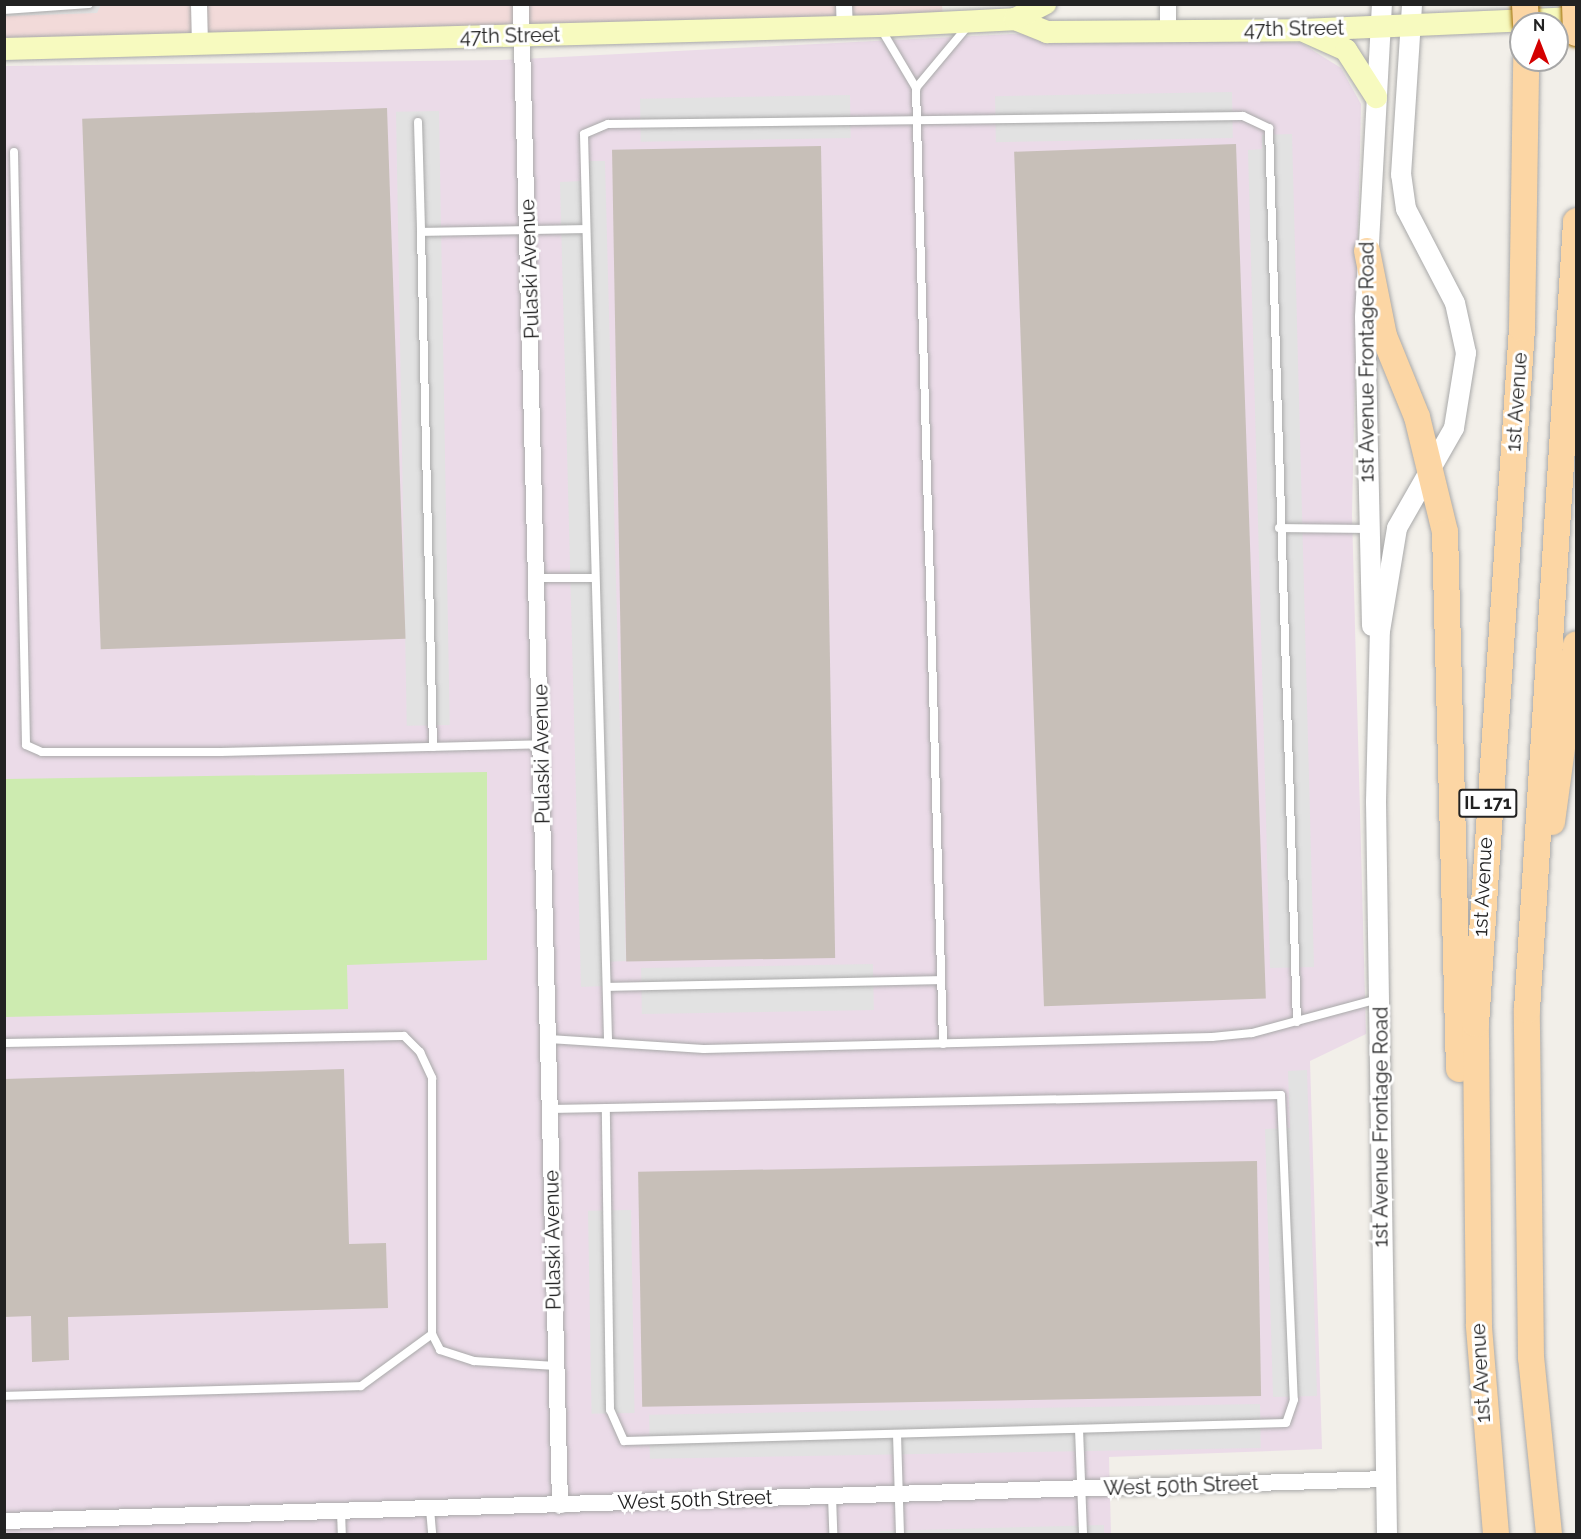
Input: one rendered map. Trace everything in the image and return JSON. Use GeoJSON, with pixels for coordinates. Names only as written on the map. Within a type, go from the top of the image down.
{"type":"FeatureCollection","features":[{"type":"Feature","properties":{"kind":"main road","name":"47th Street"},"geometry":{"type":"LineString","coordinates":[[4,49],[879,26],[1015,19],[1045,4]]}},
{"type":"Feature","properties":{"kind":"main road"},"geometry":{"type":"LineString","coordinates":[[1575,4],[1576,33]]}},
{"type":"Feature","properties":{"kind":"main road","name":"47th Street"},"geometry":{"type":"LineString","coordinates":[[1015,19],[1047,32],[1302,30],[1576,18]]}},
{"type":"Feature","properties":{"kind":"main road"},"geometry":{"type":"LineString","coordinates":[[1302,30],[1346,50],[1376,97]]}},
{"type":"Feature","properties":{"kind":"main road","name":"1st Avenue"},"geometry":{"type":"LineString","coordinates":[[1496,1534],[1479,1325],[1476,1024],[1522,328],[1527,72]]}},
{"type":"Feature","properties":{"kind":"main road","name":"IL 171"},"geometry":{"type":"LineString","coordinates":[[1549,1534],[1531,1358],[1527,1010],[1576,222]]}},
{"type":"Feature","properties":{"kind":"main road"},"geometry":{"type":"LineString","coordinates":[[1367,250],[1384,336],[1432,468],[1449,579],[1460,1123],[1479,1325]]}},
{"type":"Feature","properties":{"kind":"main road"},"geometry":{"type":"LineString","coordinates":[[1527,1010],[1576,645]]}},
{"type":"Feature","properties":{"kind":"street"},"geometry":{"type":"LineString","coordinates":[[199,4],[200,44]]}},
{"type":"Feature","properties":{"kind":"street","name":"Pulaski Avenue"},"geometry":{"type":"LineString","coordinates":[[521,4],[538,578],[560,1504]]}},
{"type":"Feature","properties":{"kind":"street"},"geometry":{"type":"LineString","coordinates":[[844,4],[844,27]]}},
{"type":"Feature","properties":{"kind":"street"},"geometry":{"type":"LineString","coordinates":[[1168,4],[1168,31]]}},
{"type":"Feature","properties":{"kind":"street","name":"1st Avenue Frontage Road"},"geometry":{"type":"LineString","coordinates":[[1382,4],[1367,250],[1367,529],[1376,719],[1387,1534]]}},
{"type":"Feature","properties":{"kind":"street","name":"1st Avenue Frontage Road"},"geometry":{"type":"LineString","coordinates":[[1376,719],[1389,562],[1411,498],[1432,468],[1454,428],[1466,353],[1455,303],[1406,209],[1400,142],[1412,4]]}},
{"type":"Feature","properties":{"kind":"street","name":"West 50th Street"},"geometry":{"type":"LineString","coordinates":[[4,1521],[1385,1479]]}},
{"type":"Feature","properties":{"kind":"lane"},"geometry":{"type":"LineString","coordinates":[[4,10],[89,4]]}},
{"type":"Feature","properties":{"kind":"lane"},"geometry":{"type":"LineString","coordinates":[[916,88],[972,21]]}},
{"type":"Feature","properties":{"kind":"lane"},"geometry":{"type":"LineString","coordinates":[[879,26],[916,88],[943,1044]]}},
{"type":"Feature","properties":{"kind":"lane"},"geometry":{"type":"LineString","coordinates":[[608,1040],[593,578],[584,134],[608,124],[1243,116],[1269,128],[1279,528],[1297,1022]]}},
{"type":"Feature","properties":{"kind":"lane"},"geometry":{"type":"LineString","coordinates":[[418,122],[433,747]]}},
{"type":"Feature","properties":{"kind":"lane"},"geometry":{"type":"LineString","coordinates":[[14,152],[26,745],[42,752],[542,744]]}},
{"type":"Feature","properties":{"kind":"lane"},"geometry":{"type":"LineString","coordinates":[[421,232],[528,228],[585,229]]}},
{"type":"Feature","properties":{"kind":"lane"},"geometry":{"type":"LineString","coordinates":[[1279,528],[1367,529]]}},
{"type":"Feature","properties":{"kind":"lane"},"geometry":{"type":"LineString","coordinates":[[538,578],[593,578]]}},
{"type":"Feature","properties":{"kind":"lane"},"geometry":{"type":"LineString","coordinates":[[607,987],[941,980]]}},
{"type":"Feature","properties":{"kind":"lane"},"geometry":{"type":"LineString","coordinates":[[549,1039],[608,1040],[704,1049],[1212,1037],[1297,1022],[1381,999]]}},
{"type":"Feature","properties":{"kind":"lane"},"geometry":{"type":"LineString","coordinates":[[4,1043],[404,1036],[420,1052],[432,1078],[432,1334],[440,1350],[474,1361],[556,1366]]}},
{"type":"Feature","properties":{"kind":"lane"},"geometry":{"type":"LineString","coordinates":[[550,1109],[1281,1095],[1294,1400],[1286,1423],[624,1441],[610,1410],[606,1108]]}},
{"type":"Feature","properties":{"kind":"lane"},"geometry":{"type":"LineString","coordinates":[[4,1396],[361,1386],[432,1334]]}},
{"type":"Feature","properties":{"kind":"lane"},"geometry":{"type":"LineString","coordinates":[[1079,1429],[1083,1534]]}},
{"type":"Feature","properties":{"kind":"lane"},"geometry":{"type":"LineString","coordinates":[[897,1434],[900,1534]]}},
{"type":"Feature","properties":{"kind":"lane"},"geometry":{"type":"LineString","coordinates":[[832,1496],[833,1534]]}},
{"type":"Feature","properties":{"kind":"lane"},"geometry":{"type":"LineString","coordinates":[[430,1509],[432,1534]]}},
{"type":"Feature","properties":{"kind":"lane"},"geometry":{"type":"LineString","coordinates":[[341,1511],[342,1534]]}},
{"type":"Feature","properties":{"kind":"shaded area"},"geometry":{"type":"Polygon","coordinates":[[[942,4],[943,17],[527,30],[526,5],[942,4]]]}},
{"type":"Feature","properties":{"kind":"shaded area"},"geometry":{"type":"Polygon","coordinates":[[[4,5],[516,5],[517,30],[5,43],[4,5]]]}},
{"type":"Feature","properties":{"kind":"shaded area"},"geometry":{"type":"Polygon","coordinates":[[[4,5],[101,5],[97,13],[5,16],[4,5]]]}},
{"type":"Feature","properties":{"kind":"shaded area"},"geometry":{"type":"Polygon","coordinates":[[[1012,34],[1301,43],[1341,68],[1361,104],[1352,515],[1366,1034],[1310,1061],[1322,1449],[1109,1457],[1111,1534],[5,1534],[4,66],[501,60],[1012,34]]]}},
{"type":"Feature","properties":{"kind":"shaded area"},"geometry":{"type":"Polygon","coordinates":[[[1232,92],[1233,138],[996,142],[995,96],[1232,92]]]}},
{"type":"Feature","properties":{"kind":"shaded area"},"geometry":{"type":"Polygon","coordinates":[[[850,95],[851,138],[641,142],[640,99],[850,95]]]}},
{"type":"Feature","properties":{"kind":"shaded area"},"geometry":{"type":"Polygon","coordinates":[[[439,111],[450,725],[407,726],[396,112],[439,111]]]}},
{"type":"Feature","properties":{"kind":"shaded area"},"geometry":{"type":"Polygon","coordinates":[[[1292,134],[1314,967],[1270,968],[1248,150],[1262,149],[1262,135],[1292,134]]]}},
{"type":"Feature","properties":{"kind":"shaded area"},"geometry":{"type":"Polygon","coordinates":[[[582,161],[605,161],[626,961],[604,962],[604,986],[581,987],[560,182],[582,181],[582,161]]]}},
{"type":"Feature","properties":{"kind":"shaded area"},"geometry":{"type":"Polygon","coordinates":[[[873,964],[874,1010],[642,1014],[641,968],[873,964]]]}},
{"type":"Feature","properties":{"kind":"shaded area"},"geometry":{"type":"Polygon","coordinates":[[[1307,1070],[1317,1396],[1273,1397],[1265,1129],[1290,1128],[1288,1071],[1307,1070]]]}},
{"type":"Feature","properties":{"kind":"shaded area"},"geometry":{"type":"Polygon","coordinates":[[[631,1210],[635,1413],[592,1414],[588,1211],[631,1210]]]}},
{"type":"Feature","properties":{"kind":"shaded area"},"geometry":{"type":"Polygon","coordinates":[[[1260,1404],[1261,1448],[650,1459],[649,1415],[1260,1404]]]}},
{"type":"Feature","properties":{"kind":"shaded area"},"geometry":{"type":"Polygon","coordinates":[[[1104,1525],[1104,1534],[880,1534],[880,1531],[1104,1525]]]}},
{"type":"Feature","properties":{"kind":"green space"},"geometry":{"type":"Polygon","coordinates":[[[487,772],[487,960],[347,965],[348,1009],[5,1017],[5,779],[487,772]]]}},
{"type":"Feature","properties":{"kind":"building"},"geometry":{"type":"Polygon","coordinates":[[[387,108],[406,639],[101,649],[82,119],[387,108]]]}},
{"type":"Feature","properties":{"kind":"building"},"geometry":{"type":"Polygon","coordinates":[[[1236,144],[1266,998],[1044,1006],[1014,152],[1236,144]]]}},
{"type":"Feature","properties":{"kind":"building"},"geometry":{"type":"Polygon","coordinates":[[[821,146],[835,958],[626,962],[612,150],[821,146]]]}},
{"type":"Feature","properties":{"kind":"building"},"geometry":{"type":"Polygon","coordinates":[[[344,1069],[349,1244],[386,1243],[388,1308],[68,1317],[69,1360],[32,1362],[31,1316],[4,1317],[4,1079],[344,1069]]]}},
{"type":"Feature","properties":{"kind":"building"},"geometry":{"type":"Polygon","coordinates":[[[1257,1161],[1261,1396],[642,1407],[638,1172],[1257,1161]]]}}]}
